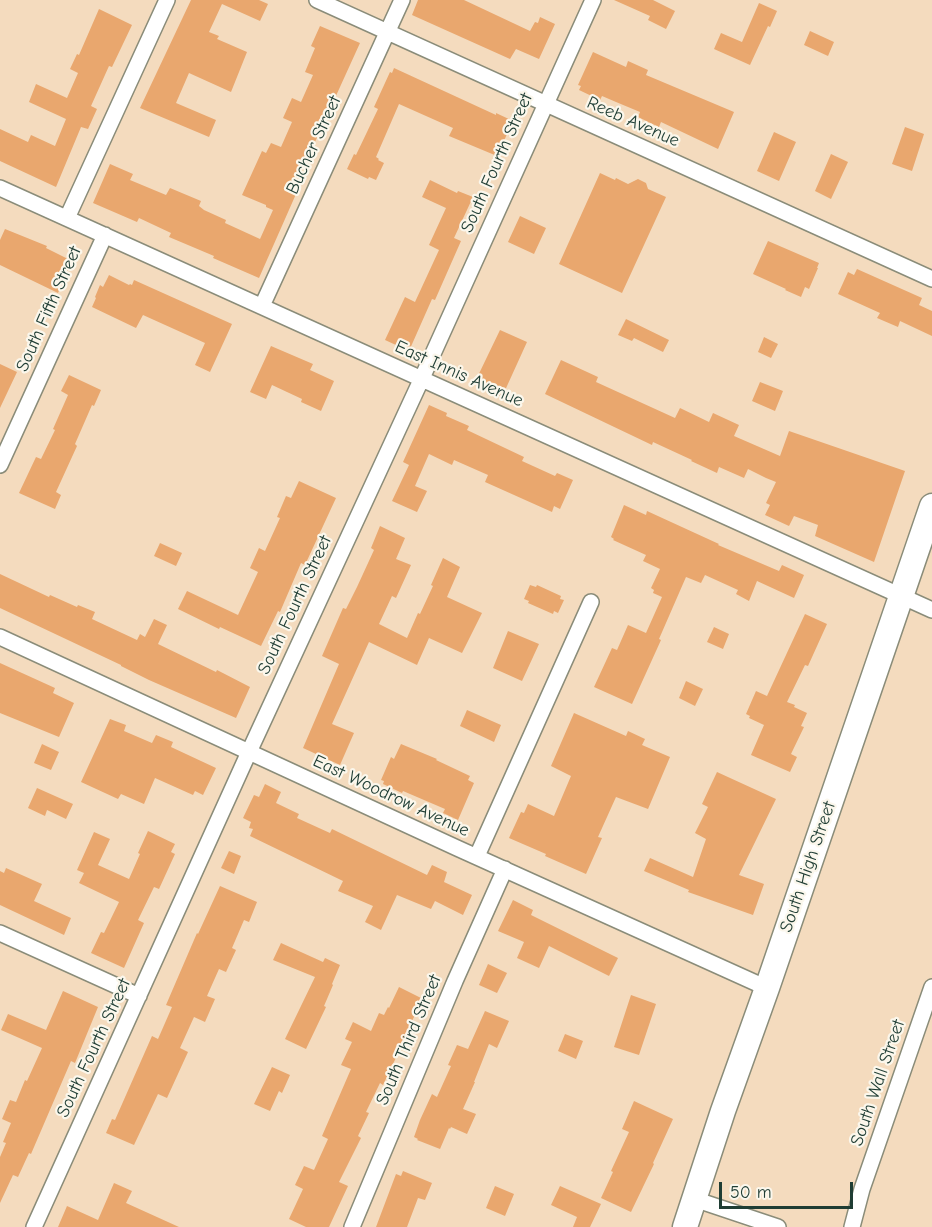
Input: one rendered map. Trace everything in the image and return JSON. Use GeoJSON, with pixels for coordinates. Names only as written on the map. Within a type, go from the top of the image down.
{"type":"FeatureCollection","features":[{"type":"Feature","properties":{"kind":"main road","name":"South High Street"},"geometry":{"type":"LineString","coordinates":[[685,1227],[932,506]]}},
{"type":"Feature","properties":{"kind":"street","name":"South Fifth Street"},"geometry":{"type":"LineString","coordinates":[[67,218],[167,0]]}},
{"type":"Feature","properties":{"kind":"street","name":"Reeb Avenue"},"geometry":{"type":"LineString","coordinates":[[317,0],[932,279]]}},
{"type":"Feature","properties":{"kind":"street","name":"Bucher Street"},"geometry":{"type":"LineString","coordinates":[[256,304],[402,0]]}},
{"type":"Feature","properties":{"kind":"street","name":"South Fourth Street"},"geometry":{"type":"LineString","coordinates":[[34,1227],[593,0]]}},
{"type":"Feature","properties":{"kind":"street","name":"East Innis Avenue"},"geometry":{"type":"LineString","coordinates":[[0,188],[932,609]]}},
{"type":"Feature","properties":{"kind":"street","name":"South Fifth Street"},"geometry":{"type":"LineString","coordinates":[[0,465],[105,235]]}},
{"type":"Feature","properties":{"kind":"street"},"geometry":{"type":"LineString","coordinates":[[477,856],[591,602]]}},
{"type":"Feature","properties":{"kind":"street","name":"East Woodrow Avenue"},"geometry":{"type":"LineString","coordinates":[[0,637],[767,988]]}},
{"type":"Feature","properties":{"kind":"street","name":"South Third Street"},"geometry":{"type":"LineString","coordinates":[[352,1227],[455,981],[505,869]]}},
{"type":"Feature","properties":{"kind":"street"},"geometry":{"type":"LineString","coordinates":[[0,933],[139,996]]}},
{"type":"Feature","properties":{"kind":"street","name":"South Wall Street"},"geometry":{"type":"LineString","coordinates":[[852,1227],[862,1190],[932,987]]}},
{"type":"Feature","properties":{"kind":"street"},"geometry":{"type":"LineString","coordinates":[[694,1199],[778,1227]]}},
{"type":"Feature","properties":{"kind":"building"},"geometry":{"type":"Polygon","coordinates":[[[191,0],[259,0],[268,4],[260,21],[222,4],[209,32],[219,36],[217,39],[247,52],[231,92],[189,73],[176,103],[216,120],[209,137],[140,108],[191,0]]]}},
{"type":"Feature","properties":{"kind":"building"},"geometry":{"type":"Polygon","coordinates":[[[418,0],[464,0],[530,31],[535,22],[538,23],[540,17],[555,24],[539,59],[516,49],[510,59],[412,15],[418,0]]]}},
{"type":"Feature","properties":{"kind":"building"},"geometry":{"type":"Polygon","coordinates":[[[614,0],[653,0],[675,11],[666,29],[648,20],[650,16],[614,0]]]}},
{"type":"Feature","properties":{"kind":"building"},"geometry":{"type":"Polygon","coordinates":[[[759,3],[777,11],[750,65],[714,49],[721,33],[742,42],[759,3]]]}},
{"type":"Feature","properties":{"kind":"building"},"geometry":{"type":"Polygon","coordinates":[[[99,9],[132,25],[112,67],[109,66],[91,106],[97,109],[88,129],[81,127],[56,187],[0,161],[0,129],[28,142],[31,135],[55,146],[66,119],[29,102],[36,84],[67,98],[78,73],[70,69],[77,54],[79,55],[99,9]]]}},
{"type":"Feature","properties":{"kind":"building"},"geometry":{"type":"Polygon","coordinates":[[[320,26],[360,43],[300,175],[294,193],[296,194],[259,278],[169,237],[171,233],[139,218],[137,222],[93,203],[110,164],[133,174],[130,180],[166,195],[170,188],[201,201],[199,206],[204,210],[226,220],[225,223],[260,239],[273,210],[242,195],[262,151],[266,153],[271,143],[281,147],[292,122],[283,118],[292,98],[301,102],[313,75],[305,72],[315,48],[311,46],[320,26]]]}},
{"type":"Feature","properties":{"kind":"building"},"geometry":{"type":"Polygon","coordinates":[[[810,31],[834,42],[828,56],[804,45],[810,31]]]}},
{"type":"Feature","properties":{"kind":"building"},"geometry":{"type":"Polygon","coordinates":[[[593,52],[626,67],[628,61],[648,70],[646,75],[734,112],[718,149],[661,122],[659,127],[638,117],[640,112],[602,96],[600,100],[579,90],[581,86],[578,85],[593,52]]]}},
{"type":"Feature","properties":{"kind":"building"},"geometry":{"type":"Polygon","coordinates":[[[394,68],[513,121],[497,156],[449,136],[453,128],[399,104],[376,157],[384,163],[376,180],[369,177],[368,179],[347,169],[378,109],[374,107],[394,68]]]}},
{"type":"Feature","properties":{"kind":"building"},"geometry":{"type":"Polygon","coordinates":[[[905,127],[924,134],[912,171],[892,164],[905,127]]]}},
{"type":"Feature","properties":{"kind":"building"},"geometry":{"type":"Polygon","coordinates":[[[774,132],[796,142],[779,181],[757,171],[774,132]]]}},
{"type":"Feature","properties":{"kind":"building"},"geometry":{"type":"Polygon","coordinates":[[[831,154],[848,162],[831,199],[815,191],[831,154]]]}},
{"type":"Feature","properties":{"kind":"building"},"geometry":{"type":"Polygon","coordinates":[[[600,173],[628,184],[638,179],[646,183],[648,189],[666,197],[622,293],[559,264],[600,173]]]}},
{"type":"Feature","properties":{"kind":"building"},"geometry":{"type":"Polygon","coordinates":[[[430,180],[457,193],[458,191],[473,197],[454,238],[461,241],[409,351],[385,340],[405,297],[415,302],[439,250],[429,245],[446,208],[422,197],[430,180]]]}},
{"type":"Feature","properties":{"kind":"building"},"geometry":{"type":"Polygon","coordinates":[[[520,216],[546,228],[534,254],[508,242],[520,216]]]}},
{"type":"Feature","properties":{"kind":"building"},"geometry":{"type":"Polygon","coordinates":[[[5,229],[47,246],[46,248],[72,261],[58,293],[0,265],[0,240],[5,229]]]}},
{"type":"Feature","properties":{"kind":"building"},"geometry":{"type":"Polygon","coordinates":[[[768,241],[819,263],[809,289],[805,287],[801,297],[753,274],[768,241]]]}},
{"type":"Feature","properties":{"kind":"building"},"geometry":{"type":"Polygon","coordinates":[[[857,269],[922,298],[919,305],[932,311],[932,336],[900,321],[898,327],[877,318],[880,313],[838,294],[848,272],[854,275],[857,269]]]}},
{"type":"Feature","properties":{"kind":"building"},"geometry":{"type":"Polygon","coordinates":[[[109,275],[129,285],[132,285],[134,280],[232,324],[210,372],[195,365],[205,343],[143,315],[136,328],[92,307],[100,285],[103,287],[109,275]]]}},
{"type":"Feature","properties":{"kind":"building"},"geometry":{"type":"Polygon","coordinates":[[[626,319],[669,340],[663,352],[634,338],[632,341],[618,335],[626,319]]]}},
{"type":"Feature","properties":{"kind":"building"},"geometry":{"type":"Polygon","coordinates":[[[500,330],[527,342],[502,397],[474,384],[500,330]]]}},
{"type":"Feature","properties":{"kind":"building"},"geometry":{"type":"Polygon","coordinates":[[[764,337],[778,344],[771,358],[758,352],[764,337]]]}},
{"type":"Feature","properties":{"kind":"building"},"geometry":{"type":"Polygon","coordinates":[[[271,346],[313,364],[310,370],[334,381],[321,411],[272,385],[266,399],[250,392],[271,346]]]}},
{"type":"Feature","properties":{"kind":"building"},"geometry":{"type":"Polygon","coordinates":[[[561,360],[598,377],[596,382],[675,418],[680,408],[709,422],[713,413],[739,425],[734,436],[780,456],[789,431],[905,471],[874,562],[815,536],[818,525],[794,516],[789,526],[765,515],[770,505],[766,503],[776,482],[748,469],[744,478],[719,467],[717,473],[545,394],[561,360]]]}},
{"type":"Feature","properties":{"kind":"building"},"geometry":{"type":"Polygon","coordinates":[[[0,364],[17,372],[0,408],[0,364]]]}},
{"type":"Feature","properties":{"kind":"building"},"geometry":{"type":"Polygon","coordinates":[[[69,375],[101,390],[94,406],[92,405],[75,444],[77,446],[56,492],[61,495],[55,509],[19,493],[36,457],[41,459],[55,430],[53,429],[68,395],[61,391],[69,375]]]}},
{"type":"Feature","properties":{"kind":"building"},"geometry":{"type":"Polygon","coordinates":[[[760,382],[783,391],[775,411],[752,401],[760,382]]]}},
{"type":"Feature","properties":{"kind":"building"},"geometry":{"type":"Polygon","coordinates":[[[429,405],[447,413],[446,416],[469,426],[467,430],[524,457],[522,461],[555,476],[557,473],[573,480],[560,509],[554,506],[552,512],[485,482],[488,475],[454,460],[452,465],[429,454],[415,486],[427,491],[417,512],[392,501],[409,465],[403,462],[429,405]]]}},
{"type":"Feature","properties":{"kind":"building"},"geometry":{"type":"Polygon","coordinates":[[[299,481],[336,498],[305,565],[301,563],[280,612],[278,611],[261,646],[178,609],[187,591],[238,615],[258,572],[250,568],[259,548],[265,551],[280,518],[277,517],[286,496],[291,498],[299,481]]]}},
{"type":"Feature","properties":{"kind":"building"},"geometry":{"type":"Polygon","coordinates":[[[624,505],[646,515],[647,511],[779,571],[782,565],[804,575],[794,598],[757,581],[749,601],[736,594],[738,590],[705,575],[701,583],[686,577],[632,704],[594,687],[612,648],[617,650],[628,625],[646,633],[662,597],[653,593],[654,590],[651,588],[660,569],[643,561],[646,555],[611,537],[624,505]]]}},
{"type":"Feature","properties":{"kind":"building"},"geometry":{"type":"Polygon","coordinates":[[[380,526],[405,538],[396,559],[411,565],[396,598],[392,596],[379,624],[407,638],[433,586],[431,585],[443,558],[460,567],[447,597],[482,613],[462,653],[429,638],[417,665],[369,642],[332,724],[354,733],[340,765],[303,748],[339,664],[322,656],[343,608],[346,609],[374,550],[371,548],[380,526]]]}},
{"type":"Feature","properties":{"kind":"building"},"geometry":{"type":"Polygon","coordinates":[[[160,543],[182,553],[176,566],[154,556],[160,543]]]}},
{"type":"Feature","properties":{"kind":"building"},"geometry":{"type":"Polygon","coordinates":[[[0,574],[49,597],[50,595],[95,612],[92,619],[137,640],[140,634],[145,637],[154,619],[167,625],[158,644],[250,687],[236,718],[149,680],[0,608],[0,574]]]}},
{"type":"Feature","properties":{"kind":"building"},"geometry":{"type":"Polygon","coordinates":[[[530,585],[536,587],[537,585],[561,596],[560,599],[564,600],[558,613],[554,611],[553,614],[524,599],[530,585]]]}},
{"type":"Feature","properties":{"kind":"building"},"geometry":{"type":"Polygon","coordinates":[[[805,614],[827,624],[808,666],[805,665],[787,702],[807,713],[801,726],[804,727],[791,754],[797,757],[790,772],[751,755],[764,725],[749,718],[750,716],[746,714],[756,691],[767,696],[805,614]]]}},
{"type":"Feature","properties":{"kind":"building"},"geometry":{"type":"Polygon","coordinates":[[[714,627],[729,634],[723,649],[707,642],[714,627]]]}},
{"type":"Feature","properties":{"kind":"building"},"geometry":{"type":"Polygon","coordinates":[[[508,631],[539,644],[522,681],[493,668],[508,631]]]}},
{"type":"Feature","properties":{"kind":"building"},"geometry":{"type":"Polygon","coordinates":[[[0,663],[55,688],[53,693],[74,703],[59,737],[0,713],[0,663]]]}},
{"type":"Feature","properties":{"kind":"building"},"geometry":{"type":"Polygon","coordinates":[[[686,681],[703,689],[695,706],[679,698],[686,681]]]}},
{"type":"Feature","properties":{"kind":"building"},"geometry":{"type":"Polygon","coordinates":[[[467,710],[501,725],[494,742],[460,726],[467,710]]]}},
{"type":"Feature","properties":{"kind":"building"},"geometry":{"type":"Polygon","coordinates":[[[574,713],[626,736],[628,731],[645,739],[642,745],[670,757],[648,809],[616,797],[598,837],[602,838],[586,874],[509,838],[521,812],[524,813],[528,804],[554,816],[571,776],[551,766],[574,713]]]}},
{"type":"Feature","properties":{"kind":"building"},"geometry":{"type":"Polygon","coordinates":[[[110,719],[126,725],[124,731],[152,743],[156,735],[173,742],[171,747],[216,768],[203,795],[195,791],[193,795],[155,778],[144,804],[121,794],[118,799],[81,782],[110,719]]]}},
{"type":"Feature","properties":{"kind":"building"},"geometry":{"type":"Polygon","coordinates":[[[42,744],[59,752],[51,770],[34,763],[42,744]]]}},
{"type":"Feature","properties":{"kind":"building"},"geometry":{"type":"Polygon","coordinates":[[[401,744],[470,776],[468,780],[474,783],[458,820],[443,813],[445,809],[383,784],[384,781],[381,780],[391,757],[394,759],[401,744]]]}},
{"type":"Feature","properties":{"kind":"building"},"geometry":{"type":"Polygon","coordinates":[[[717,772],[776,799],[739,875],[764,884],[753,915],[688,892],[689,890],[644,871],[650,858],[693,877],[706,839],[695,833],[708,807],[702,804],[717,772]]]}},
{"type":"Feature","properties":{"kind":"building"},"geometry":{"type":"Polygon","coordinates":[[[265,784],[281,792],[276,803],[299,814],[297,818],[330,833],[332,829],[427,875],[432,865],[447,872],[444,882],[472,895],[463,915],[435,901],[431,909],[397,895],[381,930],[365,922],[373,906],[338,891],[343,881],[250,836],[253,829],[249,828],[251,822],[243,818],[254,795],[259,797],[265,784]]]}},
{"type":"Feature","properties":{"kind":"building"},"geometry":{"type":"Polygon","coordinates":[[[37,788],[73,804],[66,819],[47,810],[45,816],[28,808],[37,788]]]}},
{"type":"Feature","properties":{"kind":"building"},"geometry":{"type":"Polygon","coordinates":[[[148,831],[175,844],[171,852],[175,854],[159,889],[154,887],[138,920],[144,923],[124,968],[91,953],[119,902],[79,883],[84,873],[77,870],[94,832],[110,839],[98,865],[129,879],[148,831]]]}},
{"type":"Feature","properties":{"kind":"building"},"geometry":{"type":"Polygon","coordinates":[[[229,851],[241,856],[234,874],[221,868],[229,851]]]}},
{"type":"Feature","properties":{"kind":"building"},"geometry":{"type":"Polygon","coordinates":[[[6,868],[42,884],[34,901],[71,918],[64,935],[0,905],[0,871],[4,873],[6,868]]]}},
{"type":"Feature","properties":{"kind":"building"},"geometry":{"type":"Polygon","coordinates":[[[220,886],[257,902],[249,922],[244,920],[232,948],[236,950],[226,972],[219,969],[207,996],[215,999],[205,1022],[194,1017],[180,1048],[188,1052],[167,1098],[158,1094],[134,1145],[106,1133],[112,1119],[115,1120],[152,1036],[158,1039],[172,1007],[166,1005],[220,886]]]}},
{"type":"Feature","properties":{"kind":"building"},"geometry":{"type":"Polygon","coordinates":[[[513,900],[533,910],[531,915],[618,958],[609,976],[549,946],[539,968],[517,958],[524,942],[498,931],[513,900]]]}},
{"type":"Feature","properties":{"kind":"building"},"geometry":{"type":"Polygon","coordinates":[[[281,943],[323,962],[325,958],[340,965],[324,1006],[326,1007],[306,1049],[285,1039],[315,977],[273,960],[281,943]]]}},
{"type":"Feature","properties":{"kind":"building"},"geometry":{"type":"Polygon","coordinates":[[[488,964],[507,973],[497,993],[479,985],[488,964]]]}},
{"type":"Feature","properties":{"kind":"building"},"geometry":{"type":"Polygon","coordinates":[[[399,987],[423,999],[383,1085],[380,1083],[366,1112],[369,1113],[358,1136],[361,1138],[339,1182],[348,1186],[329,1227],[306,1227],[289,1219],[303,1189],[295,1185],[304,1166],[314,1170],[328,1139],[322,1136],[351,1069],[341,1065],[352,1042],[345,1039],[353,1022],[371,1031],[379,1013],[384,1015],[399,987]]]}},
{"type":"Feature","properties":{"kind":"building"},"geometry":{"type":"Polygon","coordinates":[[[63,991],[98,1007],[75,1063],[71,1061],[31,1154],[29,1153],[18,1177],[13,1175],[0,1203],[0,1157],[11,1123],[2,1119],[10,1100],[16,1102],[42,1048],[1,1030],[8,1014],[46,1030],[63,991]]]}},
{"type":"Feature","properties":{"kind":"building"},"geometry":{"type":"Polygon","coordinates":[[[631,995],[656,1004],[639,1055],[614,1047],[631,995]]]}},
{"type":"Feature","properties":{"kind":"building"},"geometry":{"type":"Polygon","coordinates":[[[485,1011],[509,1021],[497,1048],[489,1044],[463,1109],[476,1114],[467,1134],[449,1128],[440,1149],[417,1140],[414,1137],[420,1120],[432,1094],[437,1097],[451,1066],[448,1065],[457,1045],[468,1049],[485,1011]]]}},
{"type":"Feature","properties":{"kind":"building"},"geometry":{"type":"Polygon","coordinates":[[[565,1034],[583,1041],[576,1059],[558,1051],[565,1034]]]}},
{"type":"Feature","properties":{"kind":"building"},"geometry":{"type":"Polygon","coordinates":[[[272,1067],[290,1075],[282,1093],[279,1091],[270,1111],[254,1104],[272,1067]]]}},
{"type":"Feature","properties":{"kind":"building"},"geometry":{"type":"Polygon","coordinates":[[[634,1101],[673,1119],[631,1212],[601,1198],[629,1132],[622,1129],[634,1101]]]}},
{"type":"Feature","properties":{"kind":"building"},"geometry":{"type":"Polygon","coordinates":[[[403,1171],[432,1183],[425,1200],[418,1198],[407,1227],[376,1227],[396,1174],[401,1176],[403,1171]]]}},
{"type":"Feature","properties":{"kind":"building"},"geometry":{"type":"Polygon","coordinates":[[[114,1183],[132,1191],[126,1203],[179,1227],[58,1227],[67,1206],[98,1220],[114,1183]]]}},
{"type":"Feature","properties":{"kind":"building"},"geometry":{"type":"Polygon","coordinates":[[[495,1186],[514,1194],[505,1216],[486,1208],[495,1186]]]}},
{"type":"Feature","properties":{"kind":"building"},"geometry":{"type":"Polygon","coordinates":[[[560,1186],[601,1204],[590,1227],[573,1227],[577,1217],[551,1205],[560,1186]]]}}]}
